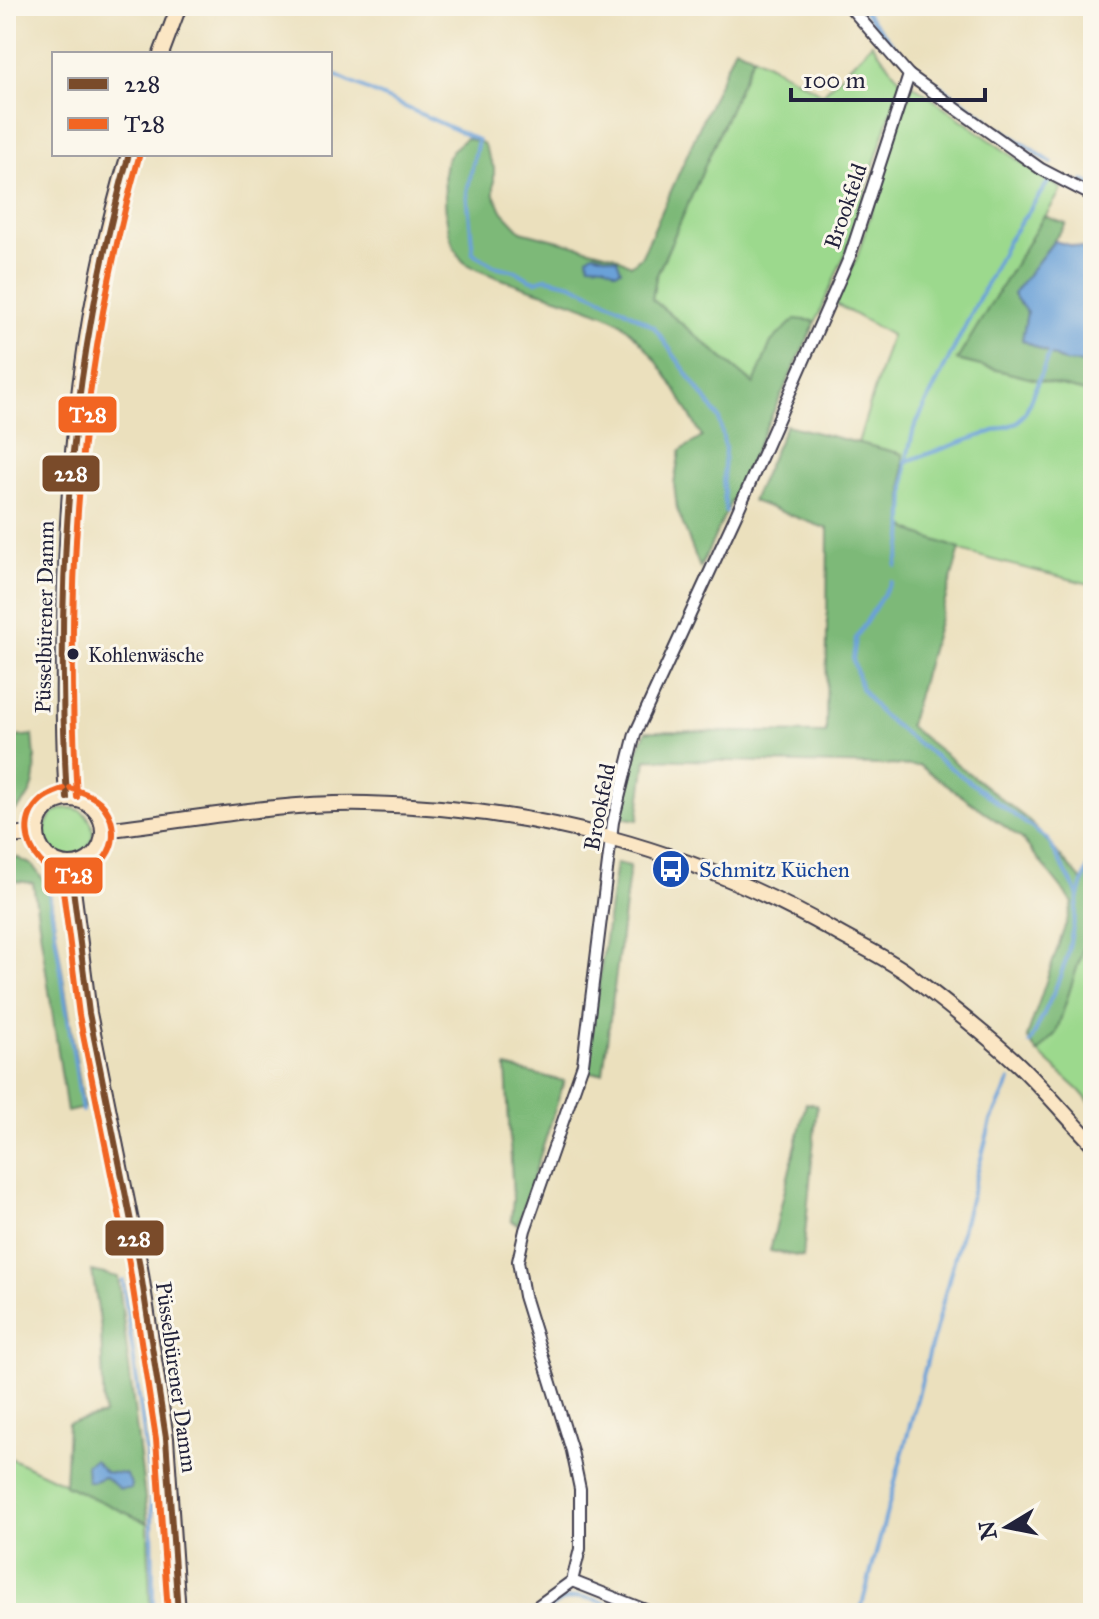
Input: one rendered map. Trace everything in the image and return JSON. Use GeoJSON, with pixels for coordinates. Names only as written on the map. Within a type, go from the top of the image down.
{"type":"FeatureCollection","features":[{"type":"Feature","properties":{"kind":"main road"},"geometry":{"type":"LineString","coordinates":[[162,52],[179,6]]}},
{"type":"Feature","properties":{"kind":"main road","name":"Püsselbürener Damm"},"geometry":{"type":"LineString","coordinates":[[67,798],[64,661],[66,526],[72,449],[95,294],[129,156]]}},
{"type":"Feature","properties":{"kind":"main road"},"geometry":{"type":"LineString","coordinates":[[67,798],[78,799],[95,810],[103,830],[102,841],[90,859],[70,866],[60,864],[43,853],[36,834],[37,824],[48,806],[67,798]]}},
{"type":"Feature","properties":{"kind":"main road"},"geometry":{"type":"LineString","coordinates":[[103,830],[264,807],[366,803],[473,810],[544,822],[611,838],[698,865],[779,900],[904,971],[1018,1064],[1093,1144]]}},
{"type":"Feature","properties":{"kind":"main road"},"geometry":{"type":"LineString","coordinates":[[6,836],[36,834]]}},
{"type":"Feature","properties":{"kind":"main road","name":"Püsselbürener Damm"},"geometry":{"type":"LineString","coordinates":[[70,866],[89,1013],[139,1261],[166,1438],[178,1613]]}},
{"type":"Feature","properties":{"kind":"street"},"geometry":{"type":"LineString","coordinates":[[849,6],[909,75],[1041,169],[1093,196]]}},
{"type":"Feature","properties":{"kind":"street","name":"Brookfeld"},"geometry":{"type":"LineString","coordinates":[[572,1581],[580,1549],[580,1489],[572,1451],[524,1296],[518,1261],[525,1230],[583,1064],[611,838],[635,734],[733,522],[850,256],[909,75]]}},
{"type":"Feature","properties":{"kind":"street"},"geometry":{"type":"LineString","coordinates":[[528,1613],[572,1581],[653,1613]]}},
{"type":"Feature","properties":{"kind":"green space"},"geometry":{"type":"Polygon","coordinates":[[[872,43],[901,81],[845,254],[816,321],[795,320],[754,384],[652,299],[656,277],[753,56],[823,94],[872,43]]]}},
{"type":"Feature","properties":{"kind":"green space"},"geometry":{"type":"Polygon","coordinates":[[[735,47],[753,56],[656,277],[652,299],[754,384],[771,342],[795,319],[816,321],[700,568],[677,509],[674,484],[680,451],[702,437],[667,376],[634,335],[613,318],[520,286],[462,260],[449,230],[445,169],[452,151],[466,138],[483,143],[494,168],[494,195],[503,212],[521,231],[613,255],[631,265],[642,256],[735,47]]]}},
{"type":"Feature","properties":{"kind":"green space"},"geometry":{"type":"Polygon","coordinates":[[[912,84],[1062,189],[957,360],[1093,394],[1093,585],[970,554],[903,526],[903,454],[858,443],[891,335],[836,304],[857,257],[912,84]]]}},
{"type":"Feature","properties":{"kind":"green space"},"geometry":{"type":"Polygon","coordinates":[[[1044,216],[1066,224],[1013,295],[1027,312],[1022,340],[1065,362],[1093,363],[1093,394],[957,360],[1044,216]]]}},
{"type":"Feature","properties":{"kind":"green space"},"geometry":{"type":"Polygon","coordinates":[[[786,425],[903,454],[903,526],[960,549],[909,726],[1028,820],[1084,883],[1093,855],[1093,918],[1056,1033],[1037,1053],[1027,1037],[1073,903],[1022,839],[920,766],[646,759],[638,820],[619,817],[634,758],[646,731],[826,733],[828,529],[752,501],[786,425]]]}},
{"type":"Feature","properties":{"kind":"green space"},"geometry":{"type":"Polygon","coordinates":[[[33,735],[34,782],[26,800],[6,817],[6,738],[33,735]]]}},
{"type":"Feature","properties":{"kind":"green space"},"geometry":{"type":"Polygon","coordinates":[[[69,808],[86,815],[93,832],[86,849],[69,856],[52,849],[45,832],[52,815],[69,808]]]}},
{"type":"Feature","properties":{"kind":"green space"},"geometry":{"type":"Polygon","coordinates":[[[16,857],[32,865],[49,887],[84,1108],[67,1112],[33,883],[6,880],[6,858],[16,857]]]}},
{"type":"Feature","properties":{"kind":"green space"},"geometry":{"type":"Polygon","coordinates":[[[616,863],[630,866],[603,1073],[586,1073],[616,863]]]}},
{"type":"Feature","properties":{"kind":"green space"},"geometry":{"type":"Polygon","coordinates":[[[1093,918],[1093,1106],[1038,1053],[1056,1033],[1093,918]]]}},
{"type":"Feature","properties":{"kind":"green space"},"geometry":{"type":"Polygon","coordinates":[[[506,1067],[564,1081],[518,1225],[511,1220],[513,1199],[506,1067]]]}},
{"type":"Feature","properties":{"kind":"green space"},"geometry":{"type":"Polygon","coordinates":[[[806,1103],[817,1105],[803,1257],[770,1251],[806,1103]]]}},
{"type":"Feature","properties":{"kind":"green space"},"geometry":{"type":"Polygon","coordinates":[[[92,1271],[118,1277],[148,1523],[65,1485],[68,1423],[104,1415],[101,1329],[92,1271]]]}},
{"type":"Feature","properties":{"kind":"green space"},"geometry":{"type":"Polygon","coordinates":[[[6,1456],[148,1523],[150,1613],[6,1613],[6,1456]]]}},
{"type":"Feature","properties":{"kind":"water"},"geometry":{"type":"Polygon","coordinates":[[[1054,241],[1093,251],[1093,363],[1065,362],[1022,340],[1027,313],[1013,294],[1054,241]]]}},
{"type":"Feature","properties":{"kind":"water"},"geometry":{"type":"Polygon","coordinates":[[[593,253],[617,259],[621,270],[616,272],[604,265],[589,264],[588,257],[593,253]]]}},
{"type":"Feature","properties":{"kind":"water"},"geometry":{"type":"Polygon","coordinates":[[[94,1460],[105,1472],[125,1474],[132,1484],[131,1489],[120,1489],[104,1477],[87,1481],[86,1465],[94,1460]]]}},
{"type":"Feature","properties":{"kind":"waterway"},"geometry":{"type":"LineString","coordinates":[[860,6],[905,58]]}},
{"type":"Feature","properties":{"kind":"waterway"},"geometry":{"type":"LineString","coordinates":[[913,67],[987,119]]}},
{"type":"Feature","properties":{"kind":"waterway"},"geometry":{"type":"LineString","coordinates":[[332,74],[478,140],[467,192],[473,253],[494,266],[516,271],[529,279],[536,281],[546,278],[572,284],[654,327],[719,418],[725,448],[723,484],[726,512]]}},
{"type":"Feature","properties":{"kind":"waterway"},"geometry":{"type":"LineString","coordinates":[[1001,129],[1052,163]]}},
{"type":"Feature","properties":{"kind":"waterway"},"geometry":{"type":"LineString","coordinates":[[896,566],[903,541],[906,462],[914,428],[1008,241],[1049,181]]}},
{"type":"Feature","properties":{"kind":"waterway"},"geometry":{"type":"LineString","coordinates":[[1084,181],[1093,185]]}},
{"type":"Feature","properties":{"kind":"waterway"},"geometry":{"type":"LineString","coordinates":[[907,461],[1017,423],[1026,411],[1049,354]]}},
{"type":"Feature","properties":{"kind":"waterway"},"geometry":{"type":"LineString","coordinates":[[891,582],[856,638],[853,659],[861,688],[880,713],[909,737],[1048,840],[1079,896],[1067,958],[1030,1043]]}},
{"type":"Feature","properties":{"kind":"waterway"},"geometry":{"type":"LineString","coordinates":[[1079,896],[1093,850]]}},
{"type":"Feature","properties":{"kind":"waterway"},"geometry":{"type":"LineString","coordinates":[[48,887],[82,1111]]}},
{"type":"Feature","properties":{"kind":"waterway"},"geometry":{"type":"LineString","coordinates":[[860,1613],[991,1121],[1010,1080]]}},
{"type":"Feature","properties":{"kind":"waterway"},"geometry":{"type":"LineString","coordinates":[[123,1281],[152,1513],[153,1613]]}},
{"type":"Feature","properties":{"kind":"waterway"},"geometry":{"type":"LineString","coordinates":[[543,1613],[565,1600],[575,1598],[594,1600],[628,1613]]}},
{"type":"Feature","properties":{"kind":"transit line","name":"228"},"geometry":{"type":"LineString","coordinates":[[67,798],[63,636],[71,473],[93,312],[128,156]]}},
{"type":"Feature","properties":{"kind":"transit line","name":"T28"},"geometry":{"type":"LineString","coordinates":[[77,797],[73,635],[81,474],[103,314],[139,157]]}},
{"type":"Feature","properties":{"kind":"transit line","name":"T28"},"geometry":{"type":"LineString","coordinates":[[63,789],[41,800],[30,815],[27,831],[31,848],[40,862],[53,872],[69,876],[86,873],[102,861],[109,852],[113,836],[111,820],[100,802],[70,788]]}},
{"type":"Feature","properties":{"kind":"transit line","name":"228"},"geometry":{"type":"LineString","coordinates":[[70,866],[89,1013],[139,1261],[166,1438],[178,1613]]}},
{"type":"Feature","properties":{"kind":"transit line","name":"T28"},"geometry":{"type":"LineString","coordinates":[[60,867],[79,1015],[129,1263],[156,1439],[168,1613]]}},
{"type":"Feature","properties":{"kind":"place","name":"Kohlenwäsche"},"geometry":{"type":"Point","coordinates":[73,654]}},
{"type":"Feature","properties":{"kind":"place","name":"Schmitz Küchen"},"geometry":{"type":"Point","coordinates":[671,869]}}]}
